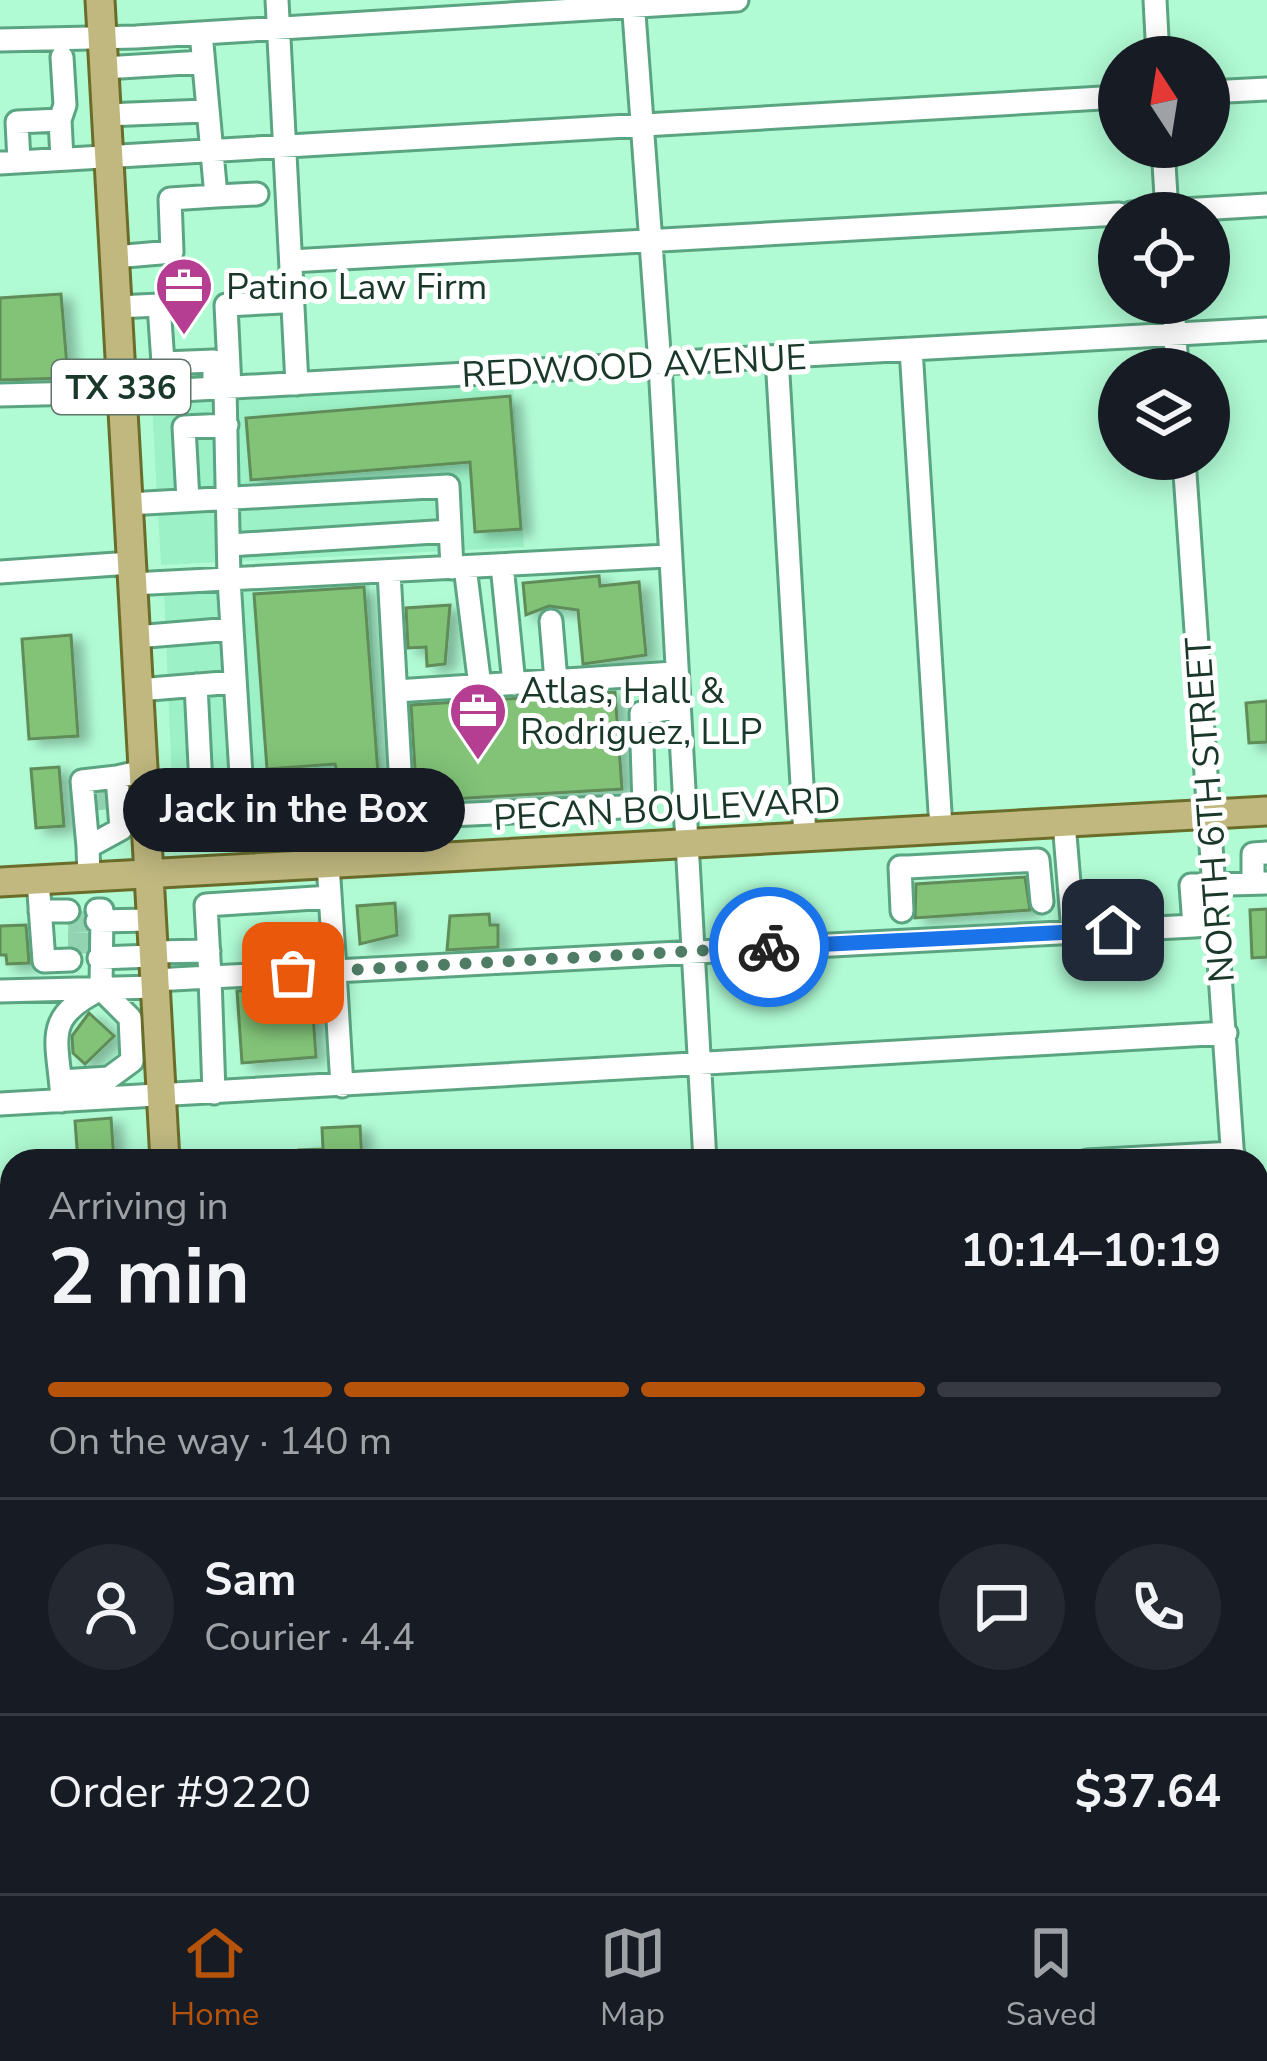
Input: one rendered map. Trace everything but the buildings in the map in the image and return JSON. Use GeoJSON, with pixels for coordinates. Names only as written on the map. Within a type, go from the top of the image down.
{"type":"FeatureCollection","features":[{"type":"Feature","properties":{"kind":"main road","name":"TX 336"},"geometry":{"type":"LineString","coordinates":[[100,0],[138,690],[111,791],[146,829],[154,969],[145,1045],[161,1096],[163,1149]]}},
{"type":"Feature","properties":{"kind":"main road","name":"PECAN BOULEVARD"},"geometry":{"type":"LineString","coordinates":[[0,882],[1267,811]]}},
{"type":"Feature","properties":{"kind":"street"},"geometry":{"type":"LineString","coordinates":[[278,0],[297,384]]}},
{"type":"Feature","properties":{"kind":"street"},"geometry":{"type":"LineString","coordinates":[[0,40],[201,33],[737,0]]}},
{"type":"Feature","properties":{"kind":"street"},"geometry":{"type":"LineString","coordinates":[[1155,0],[1157,36]]}},
{"type":"Feature","properties":{"kind":"street"},"geometry":{"type":"LineString","coordinates":[[633,3],[660,364],[667,556],[704,1149]]}},
{"type":"Feature","properties":{"kind":"street"},"geometry":{"type":"LineString","coordinates":[[201,33],[216,196]]}},
{"type":"Feature","properties":{"kind":"street"},"geometry":{"type":"LineString","coordinates":[[62,57],[62,159]]}},
{"type":"Feature","properties":{"kind":"street"},"geometry":{"type":"LineString","coordinates":[[65,93],[105,91],[202,62]]}},
{"type":"Feature","properties":{"kind":"street"},"geometry":{"type":"LineString","coordinates":[[1230,91],[1267,89]]}},
{"type":"Feature","properties":{"kind":"street"},"geometry":{"type":"LineString","coordinates":[[105,91],[205,111]]}},
{"type":"Feature","properties":{"kind":"street"},"geometry":{"type":"LineString","coordinates":[[60,120],[17,122],[9,162],[108,152],[1098,98]]}},
{"type":"Feature","properties":{"kind":"street"},"geometry":{"type":"LineString","coordinates":[[114,257],[172,252],[170,199],[257,194]]}},
{"type":"Feature","properties":{"kind":"street"},"geometry":{"type":"LineString","coordinates":[[1230,208],[1267,205]]}},
{"type":"Feature","properties":{"kind":"street"},"geometry":{"type":"LineString","coordinates":[[291,261],[1098,215]]}},
{"type":"Feature","properties":{"kind":"street"},"geometry":{"type":"LineString","coordinates":[[263,868],[252,824],[235,682],[223,388],[226,305],[282,302]]}},
{"type":"Feature","properties":{"kind":"street"},"geometry":{"type":"LineString","coordinates":[[117,307],[159,305],[164,391]]}},
{"type":"Feature","properties":{"kind":"street"},"geometry":{"type":"LineString","coordinates":[[1174,324],[1176,348]]}},
{"type":"Feature","properties":{"kind":"street","name":"REDWOOD AVENUE"},"geometry":{"type":"LineString","coordinates":[[0,395],[121,380],[164,391],[1267,329]]}},
{"type":"Feature","properties":{"kind":"street"},"geometry":{"type":"LineString","coordinates":[[911,349],[940,828]]}},
{"type":"Feature","properties":{"kind":"street"},"geometry":{"type":"LineString","coordinates":[[777,357],[806,836]]}},
{"type":"Feature","properties":{"kind":"street"},"geometry":{"type":"LineString","coordinates":[[121,380],[163,363],[214,361],[223,388]]}},
{"type":"Feature","properties":{"kind":"street"},"geometry":{"type":"LineString","coordinates":[[188,500],[184,427],[227,425]]}},
{"type":"Feature","properties":{"kind":"street","name":"NORTH 6TH STREET"},"geometry":{"type":"LineString","coordinates":[[1185,480],[1233,1149]]}},
{"type":"Feature","properties":{"kind":"street"},"geometry":{"type":"LineString","coordinates":[[128,504],[448,486],[450,531],[480,686]]}},
{"type":"Feature","properties":{"kind":"street"},"geometry":{"type":"LineString","coordinates":[[230,545],[450,531]]}},
{"type":"Feature","properties":{"kind":"street"},"geometry":{"type":"LineString","coordinates":[[0,572],[229,579],[667,556]]}},
{"type":"Feature","properties":{"kind":"street"},"geometry":{"type":"LineString","coordinates":[[502,565],[514,683]]}},
{"type":"Feature","properties":{"kind":"street"},"geometry":{"type":"LineString","coordinates":[[389,572],[405,859]]}},
{"type":"Feature","properties":{"kind":"street"},"geometry":{"type":"LineString","coordinates":[[551,621],[556,681]]}},
{"type":"Feature","properties":{"kind":"street"},"geometry":{"type":"LineString","coordinates":[[135,637],[232,629]]}},
{"type":"Feature","properties":{"kind":"street"},"geometry":{"type":"LineString","coordinates":[[395,691],[674,673]]}},
{"type":"Feature","properties":{"kind":"street"},"geometry":{"type":"LineString","coordinates":[[138,690],[235,682]]}},
{"type":"Feature","properties":{"kind":"street"},"geometry":{"type":"LineString","coordinates":[[196,685],[203,826]]}},
{"type":"Feature","properties":{"kind":"street"},"geometry":{"type":"LineString","coordinates":[[146,829],[644,806],[641,713],[676,708]]}},
{"type":"Feature","properties":{"kind":"street"},"geometry":{"type":"LineString","coordinates":[[275,791],[331,790],[332,820]]}},
{"type":"Feature","properties":{"kind":"street"},"geometry":{"type":"LineString","coordinates":[[88,847],[121,830],[111,791]]}},
{"type":"Feature","properties":{"kind":"street"},"geometry":{"type":"LineString","coordinates":[[89,878],[88,847],[111,791]]}},
{"type":"Feature","properties":{"kind":"street"},"geometry":{"type":"LineString","coordinates":[[572,810],[574,849]]}},
{"type":"Feature","properties":{"kind":"street"},"geometry":{"type":"LineString","coordinates":[[1064,822],[1073,932]]}},
{"type":"Feature","properties":{"kind":"street"},"geometry":{"type":"LineString","coordinates":[[1028,824],[1030,861]]}},
{"type":"Feature","properties":{"kind":"street"},"geometry":{"type":"LineString","coordinates":[[906,830],[908,867]]}},
{"type":"Feature","properties":{"kind":"street"},"geometry":{"type":"LineString","coordinates":[[1194,926],[1191,885],[1260,883],[1253,854],[1267,854]]}},
{"type":"Feature","properties":{"kind":"street"},"geometry":{"type":"LineString","coordinates":[[902,911],[900,868],[908,867],[1038,860],[1042,902]]}},
{"type":"Feature","properties":{"kind":"street"},"geometry":{"type":"LineString","coordinates":[[328,864],[342,1086]]}},
{"type":"Feature","properties":{"kind":"street"},"geometry":{"type":"LineString","coordinates":[[38,880],[44,961],[69,934],[42,926]]}},
{"type":"Feature","properties":{"kind":"street"},"geometry":{"type":"LineString","coordinates":[[214,1093],[206,905],[330,897]]}},
{"type":"Feature","properties":{"kind":"street"},"geometry":{"type":"LineString","coordinates":[[100,936],[151,920]]}},
{"type":"Feature","properties":{"kind":"street"},"geometry":{"type":"LineString","coordinates":[[100,936],[154,969],[210,977],[1217,924]]}},
{"type":"Feature","properties":{"kind":"street"},"geometry":{"type":"LineString","coordinates":[[87,1004],[100,936]]}},
{"type":"Feature","properties":{"kind":"street"},"geometry":{"type":"LineString","coordinates":[[62,1091],[58,1022],[68,1005],[87,1004],[154,969],[208,951]]}},
{"type":"Feature","properties":{"kind":"street"},"geometry":{"type":"LineString","coordinates":[[0,991],[87,1004],[130,1018],[145,1045],[109,1078],[0,1104]]}},
{"type":"Feature","properties":{"kind":"street"},"geometry":{"type":"LineString","coordinates":[[62,1091],[121,1098],[1226,1033]]}},
{"type":"Feature","properties":{"kind":"street"},"geometry":{"type":"LineString","coordinates":[[118,1072],[121,1098]]}},
{"type":"Feature","properties":{"kind":"shaded area"},"geometry":{"type":"Polygon","coordinates":[[[513,384],[524,547],[161,565],[152,405],[513,384]]]}},
{"type":"Feature","properties":{"kind":"shaded area"},"geometry":{"type":"Polygon","coordinates":[[[369,582],[385,837],[193,846],[182,842],[174,830],[164,592],[369,582]]]}},
{"type":"Feature","properties":{"kind":"tunnel"},"geometry":{"type":"LineString","coordinates":[[95,800],[112,798]]}},
{"type":"Feature","properties":{"kind":"tunnel"},"geometry":{"type":"LineString","coordinates":[[68,922],[97,921]]}},
{"type":"Feature","properties":{"kind":"tunnel"},"geometry":{"type":"LineString","coordinates":[[68,943],[99,943]]}},
{"type":"Feature","properties":{"kind":"way so far"},"geometry":{"type":"LineString","coordinates":[[293,973],[769,947]]}},
{"type":"Feature","properties":{"kind":"place","name":"Patino Law Firm"},"geometry":{"type":"Point","coordinates":[184,337]}},
{"type":"Feature","properties":{"kind":"place","name":"Atlas, Hall & Rodriguez, LLP"},"geometry":{"type":"Point","coordinates":[478,762]}},
{"type":"Feature","properties":{"kind":"place","name":"Jack in the Box"},"geometry":{"type":"Point","coordinates":[293,973]}},
{"type":"Feature","properties":{"kind":"route"},"geometry":{"type":"LineString","coordinates":[[769,947],[1113,930]]}}]}
